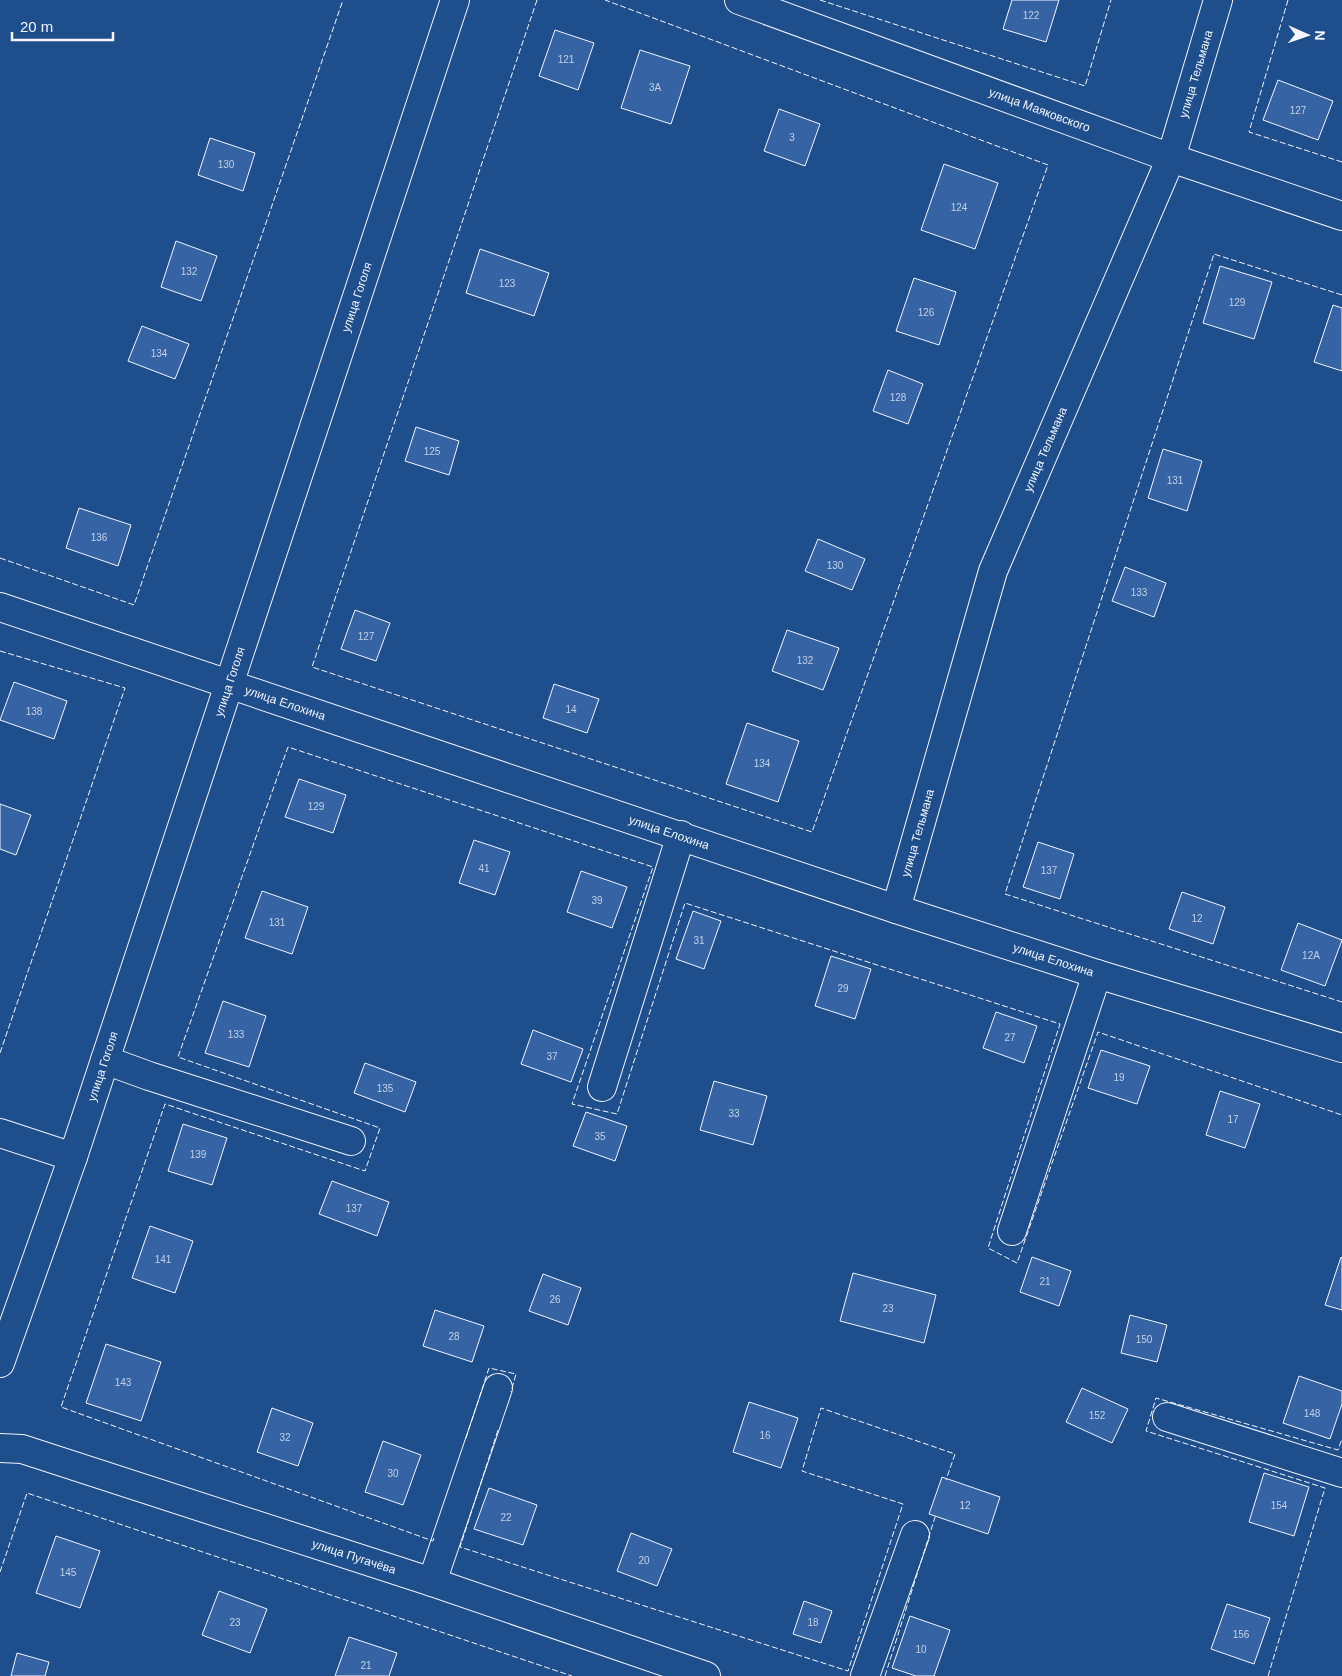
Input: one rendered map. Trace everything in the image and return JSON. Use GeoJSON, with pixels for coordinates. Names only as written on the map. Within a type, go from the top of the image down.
{"type":"FeatureCollection","features":[{"type":"Feature","properties":{"kind":"street","name":"улица Гоголя"},"geometry":{"type":"LineString","coordinates":[[0,1363],[73,1158],[455,0]]}},
{"type":"Feature","properties":{"kind":"street","name":"улица Маяковского"},"geometry":{"type":"LineString","coordinates":[[739,0],[1171,158],[1342,216]]}},
{"type":"Feature","properties":{"kind":"street","name":"улица Тельмана"},"geometry":{"type":"LineString","coordinates":[[896,909],[993,571],[1171,158],[1218,0]]}},
{"type":"Feature","properties":{"kind":"street","name":"улица Елохина"},"geometry":{"type":"LineString","coordinates":[[0,607],[896,909],[1097,974],[1342,1048]]}},
{"type":"Feature","properties":{"kind":"street"},"geometry":{"type":"LineString","coordinates":[[602,1087],[681,835]]}},
{"type":"Feature","properties":{"kind":"street"},"geometry":{"type":"LineString","coordinates":[[1012,1231],[1097,974]]}},
{"type":"Feature","properties":{"kind":"street"},"geometry":{"type":"LineString","coordinates":[[105,1060],[351,1141]]}},
{"type":"Feature","properties":{"kind":"street"},"geometry":{"type":"LineString","coordinates":[[0,1133],[73,1158]]}},
{"type":"Feature","properties":{"kind":"street"},"geometry":{"type":"LineString","coordinates":[[432,1582],[498,1388]]}},
{"type":"Feature","properties":{"kind":"street"},"geometry":{"type":"LineString","coordinates":[[1167,1417],[1342,1473]]}},
{"type":"Feature","properties":{"kind":"street","name":"улица Пугачёва"},"geometry":{"type":"LineString","coordinates":[[0,1448],[22,1449],[432,1582],[706,1676]]}},
{"type":"Feature","properties":{"kind":"street"},"geometry":{"type":"LineString","coordinates":[[866,1676],[915,1535]]}},
{"type":"Feature","properties":{"kind":"building"},"geometry":{"type":"Polygon","coordinates":[[[1012,0],[1059,0],[1046,42],[1003,29],[1012,0]]]}},
{"type":"Feature","properties":{"kind":"building"},"geometry":{"type":"Polygon","coordinates":[[[555,30],[594,43],[578,90],[539,76],[555,30]]]}},
{"type":"Feature","properties":{"kind":"building"},"geometry":{"type":"Polygon","coordinates":[[[640,50],[690,66],[671,124],[621,108],[640,50]]]}},
{"type":"Feature","properties":{"kind":"building"},"geometry":{"type":"Polygon","coordinates":[[[1278,80],[1333,101],[1318,140],[1263,120],[1278,80]]]}},
{"type":"Feature","properties":{"kind":"building"},"geometry":{"type":"Polygon","coordinates":[[[779,109],[820,124],[805,166],[764,151],[779,109]]]}},
{"type":"Feature","properties":{"kind":"building"},"geometry":{"type":"Polygon","coordinates":[[[210,138],[255,153],[243,191],[198,175],[210,138]]]}},
{"type":"Feature","properties":{"kind":"building"},"geometry":{"type":"Polygon","coordinates":[[[944,164],[998,183],[975,249],[921,230],[944,164]]]}},
{"type":"Feature","properties":{"kind":"building"},"geometry":{"type":"Polygon","coordinates":[[[176,241],[217,256],[201,301],[161,287],[176,241]]]}},
{"type":"Feature","properties":{"kind":"building"},"geometry":{"type":"Polygon","coordinates":[[[480,249],[549,273],[534,316],[466,293],[480,249]]]}},
{"type":"Feature","properties":{"kind":"building"},"geometry":{"type":"Polygon","coordinates":[[[1220,266],[1272,282],[1254,339],[1203,323],[1220,266]]]}},
{"type":"Feature","properties":{"kind":"building"},"geometry":{"type":"Polygon","coordinates":[[[914,278],[956,292],[939,345],[896,331],[914,278]]]}},
{"type":"Feature","properties":{"kind":"building"},"geometry":{"type":"Polygon","coordinates":[[[1333,305],[1342,308],[1342,371],[1314,362],[1333,305]]]}},
{"type":"Feature","properties":{"kind":"building"},"geometry":{"type":"Polygon","coordinates":[[[142,326],[189,344],[175,379],[128,361],[142,326]]]}},
{"type":"Feature","properties":{"kind":"building"},"geometry":{"type":"Polygon","coordinates":[[[888,370],[923,384],[908,424],[873,411],[888,370]]]}},
{"type":"Feature","properties":{"kind":"building"},"geometry":{"type":"Polygon","coordinates":[[[416,427],[459,441],[449,475],[405,461],[416,427]]]}},
{"type":"Feature","properties":{"kind":"building"},"geometry":{"type":"Polygon","coordinates":[[[1163,449],[1202,461],[1187,511],[1148,498],[1163,449]]]}},
{"type":"Feature","properties":{"kind":"building"},"geometry":{"type":"Polygon","coordinates":[[[79,508],[131,525],[118,566],[66,548],[79,508]]]}},
{"type":"Feature","properties":{"kind":"building"},"geometry":{"type":"Polygon","coordinates":[[[818,539],[865,559],[852,590],[805,571],[818,539]]]}},
{"type":"Feature","properties":{"kind":"building"},"geometry":{"type":"Polygon","coordinates":[[[1125,567],[1166,583],[1154,617],[1112,601],[1125,567]]]}},
{"type":"Feature","properties":{"kind":"building"},"geometry":{"type":"Polygon","coordinates":[[[355,610],[390,623],[376,661],[341,649],[355,610]]]}},
{"type":"Feature","properties":{"kind":"building"},"geometry":{"type":"Polygon","coordinates":[[[787,630],[839,648],[823,690],[772,671],[787,630]]]}},
{"type":"Feature","properties":{"kind":"building"},"geometry":{"type":"Polygon","coordinates":[[[14,682],[67,701],[54,739],[0,720],[14,682]]]}},
{"type":"Feature","properties":{"kind":"building"},"geometry":{"type":"Polygon","coordinates":[[[554,684],[599,699],[587,733],[543,718],[554,684]]]}},
{"type":"Feature","properties":{"kind":"building"},"geometry":{"type":"Polygon","coordinates":[[[747,723],[799,741],[778,802],[726,784],[747,723]]]}},
{"type":"Feature","properties":{"kind":"building"},"geometry":{"type":"Polygon","coordinates":[[[299,779],[346,795],[333,833],[285,817],[299,779]]]}},
{"type":"Feature","properties":{"kind":"building"},"geometry":{"type":"Polygon","coordinates":[[[0,804],[31,815],[16,855],[0,849],[0,804]]]}},
{"type":"Feature","properties":{"kind":"building"},"geometry":{"type":"Polygon","coordinates":[[[474,840],[510,852],[495,895],[459,883],[474,840]]]}},
{"type":"Feature","properties":{"kind":"building"},"geometry":{"type":"Polygon","coordinates":[[[1038,842],[1074,854],[1060,899],[1023,887],[1038,842]]]}},
{"type":"Feature","properties":{"kind":"building"},"geometry":{"type":"Polygon","coordinates":[[[581,871],[627,887],[612,928],[567,912],[581,871]]]}},
{"type":"Feature","properties":{"kind":"building"},"geometry":{"type":"Polygon","coordinates":[[[262,891],[308,907],[292,954],[245,938],[262,891]]]}},
{"type":"Feature","properties":{"kind":"building"},"geometry":{"type":"Polygon","coordinates":[[[1182,892],[1225,907],[1213,944],[1169,929],[1182,892]]]}},
{"type":"Feature","properties":{"kind":"building"},"geometry":{"type":"Polygon","coordinates":[[[693,911],[721,921],[704,969],[676,959],[693,911]]]}},
{"type":"Feature","properties":{"kind":"building"},"geometry":{"type":"Polygon","coordinates":[[[1298,923],[1342,940],[1325,986],[1281,970],[1298,923]]]}},
{"type":"Feature","properties":{"kind":"building"},"geometry":{"type":"Polygon","coordinates":[[[831,956],[871,969],[855,1019],[815,1006],[831,956]]]}},
{"type":"Feature","properties":{"kind":"building"},"geometry":{"type":"Polygon","coordinates":[[[223,1001],[266,1016],[249,1067],[205,1053],[223,1001]]]}},
{"type":"Feature","properties":{"kind":"building"},"geometry":{"type":"Polygon","coordinates":[[[996,1012],[1037,1026],[1024,1063],[983,1048],[996,1012]]]}},
{"type":"Feature","properties":{"kind":"building"},"geometry":{"type":"Polygon","coordinates":[[[533,1030],[583,1049],[571,1082],[521,1064],[533,1030]]]}},
{"type":"Feature","properties":{"kind":"building"},"geometry":{"type":"Polygon","coordinates":[[[1101,1050],[1150,1066],[1137,1104],[1088,1088],[1101,1050]]]}},
{"type":"Feature","properties":{"kind":"building"},"geometry":{"type":"Polygon","coordinates":[[[365,1063],[416,1082],[405,1112],[354,1093],[365,1063]]]}},
{"type":"Feature","properties":{"kind":"building"},"geometry":{"type":"Polygon","coordinates":[[[714,1081],[767,1096],[753,1145],[700,1130],[714,1081]]]}},
{"type":"Feature","properties":{"kind":"building"},"geometry":{"type":"Polygon","coordinates":[[[1220,1091],[1260,1104],[1245,1148],[1206,1135],[1220,1091]]]}},
{"type":"Feature","properties":{"kind":"building"},"geometry":{"type":"Polygon","coordinates":[[[586,1112],[627,1126],[615,1161],[573,1146],[586,1112]]]}},
{"type":"Feature","properties":{"kind":"building"},"geometry":{"type":"Polygon","coordinates":[[[183,1124],[227,1138],[212,1185],[168,1171],[183,1124]]]}},
{"type":"Feature","properties":{"kind":"building"},"geometry":{"type":"Polygon","coordinates":[[[332,1181],[389,1202],[377,1236],[319,1214],[332,1181]]]}},
{"type":"Feature","properties":{"kind":"building"},"geometry":{"type":"Polygon","coordinates":[[[150,1226],[193,1241],[175,1293],[132,1278],[150,1226]]]}},
{"type":"Feature","properties":{"kind":"building"},"geometry":{"type":"Polygon","coordinates":[[[1032,1257],[1071,1271],[1059,1306],[1020,1292],[1032,1257]]]}},
{"type":"Feature","properties":{"kind":"building"},"geometry":{"type":"Polygon","coordinates":[[[1342,1258],[1342,1310],[1325,1305],[1342,1258]]]}},
{"type":"Feature","properties":{"kind":"building"},"geometry":{"type":"Polygon","coordinates":[[[853,1273],[936,1295],[924,1343],[840,1321],[853,1273]]]}},
{"type":"Feature","properties":{"kind":"building"},"geometry":{"type":"Polygon","coordinates":[[[543,1274],[581,1288],[568,1325],[529,1311],[543,1274]]]}},
{"type":"Feature","properties":{"kind":"building"},"geometry":{"type":"Polygon","coordinates":[[[435,1310],[484,1326],[472,1362],[423,1346],[435,1310]]]}},
{"type":"Feature","properties":{"kind":"building"},"geometry":{"type":"Polygon","coordinates":[[[1130,1315],[1167,1325],[1157,1362],[1121,1353],[1130,1315]]]}},
{"type":"Feature","properties":{"kind":"building"},"geometry":{"type":"Polygon","coordinates":[[[106,1344],[161,1362],[141,1421],[86,1403],[106,1344]]]}},
{"type":"Feature","properties":{"kind":"building"},"geometry":{"type":"Polygon","coordinates":[[[1299,1376],[1342,1391],[1342,1404],[1330,1439],[1283,1423],[1299,1376]]]}},
{"type":"Feature","properties":{"kind":"building"},"geometry":{"type":"Polygon","coordinates":[[[1082,1388],[1128,1409],[1112,1443],[1066,1422],[1082,1388]]]}},
{"type":"Feature","properties":{"kind":"building"},"geometry":{"type":"Polygon","coordinates":[[[749,1402],[798,1418],[781,1468],[733,1452],[749,1402]]]}},
{"type":"Feature","properties":{"kind":"building"},"geometry":{"type":"Polygon","coordinates":[[[272,1408],[313,1423],[298,1466],[257,1452],[272,1408]]]}},
{"type":"Feature","properties":{"kind":"building"},"geometry":{"type":"Polygon","coordinates":[[[383,1441],[421,1455],[403,1505],[365,1492],[383,1441]]]}},
{"type":"Feature","properties":{"kind":"building"},"geometry":{"type":"Polygon","coordinates":[[[1264,1473],[1309,1487],[1294,1536],[1249,1522],[1264,1473]]]}},
{"type":"Feature","properties":{"kind":"building"},"geometry":{"type":"Polygon","coordinates":[[[942,1477],[1000,1497],[988,1534],[929,1514],[942,1477]]]}},
{"type":"Feature","properties":{"kind":"building"},"geometry":{"type":"Polygon","coordinates":[[[489,1488],[537,1505],[523,1545],[474,1529],[489,1488]]]}},
{"type":"Feature","properties":{"kind":"building"},"geometry":{"type":"Polygon","coordinates":[[[631,1533],[672,1549],[657,1586],[617,1571],[631,1533]]]}},
{"type":"Feature","properties":{"kind":"building"},"geometry":{"type":"Polygon","coordinates":[[[56,1536],[100,1551],[80,1608],[36,1593],[56,1536]]]}},
{"type":"Feature","properties":{"kind":"building"},"geometry":{"type":"Polygon","coordinates":[[[219,1591],[267,1609],[250,1653],[202,1635],[219,1591]]]}},
{"type":"Feature","properties":{"kind":"building"},"geometry":{"type":"Polygon","coordinates":[[[804,1601],[832,1611],[821,1643],[793,1634],[804,1601]]]}},
{"type":"Feature","properties":{"kind":"building"},"geometry":{"type":"Polygon","coordinates":[[[1227,1604],[1270,1618],[1254,1664],[1211,1649],[1227,1604]]]}},
{"type":"Feature","properties":{"kind":"building"},"geometry":{"type":"Polygon","coordinates":[[[910,1616],[950,1630],[934,1676],[916,1676],[892,1668],[910,1616]]]}},
{"type":"Feature","properties":{"kind":"building"},"geometry":{"type":"Polygon","coordinates":[[[349,1637],[397,1653],[389,1676],[335,1676],[349,1637]]]}},
{"type":"Feature","properties":{"kind":"building"},"geometry":{"type":"Polygon","coordinates":[[[17,1653],[49,1662],[45,1676],[11,1676],[17,1653]]]}},
{"type":"Feature","properties":{"kind":"fence"},"geometry":{"type":"LineString","coordinates":[[0,558],[134,605],[343,0]]}},
{"type":"Feature","properties":{"kind":"fence"},"geometry":{"type":"LineString","coordinates":[[537,0],[312,667],[812,832],[1048,165],[605,0]]}},
{"type":"Feature","properties":{"kind":"fence"},"geometry":{"type":"LineString","coordinates":[[820,0],[1085,86],[1111,0]]}},
{"type":"Feature","properties":{"kind":"fence"},"geometry":{"type":"LineString","coordinates":[[1288,0],[1249,132],[1342,162]]}},
{"type":"Feature","properties":{"kind":"fence"},"geometry":{"type":"LineString","coordinates":[[1342,295],[1214,254],[1005,894],[1342,1002]]}},
{"type":"Feature","properties":{"kind":"fence"},"geometry":{"type":"LineString","coordinates":[[0,651],[125,688],[0,1053]]}},
{"type":"Feature","properties":{"kind":"fence"},"geometry":{"type":"LineString","coordinates":[[434,1538],[433,1541],[61,1407],[165,1104],[365,1171],[380,1128],[178,1057],[288,747],[653,867],[572,1104],[617,1114],[685,903],[1060,1024],[988,1248],[1017,1263],[1098,1032],[1342,1115]]}},
{"type":"Feature","properties":{"kind":"fence"},"geometry":{"type":"LineString","coordinates":[[466,1438],[489,1368],[516,1374],[511,1392]]}},
{"type":"Feature","properties":{"kind":"fence"},"geometry":{"type":"LineString","coordinates":[[1268,1676],[1325,1488],[1146,1431],[1156,1398],[1338,1450],[1342,1439]]}},
{"type":"Feature","properties":{"kind":"fence"},"geometry":{"type":"LineString","coordinates":[[498,1430],[460,1547],[848,1671],[903,1504],[802,1471],[821,1408],[955,1454],[946,1480]]}},
{"type":"Feature","properties":{"kind":"fence"},"geometry":{"type":"LineString","coordinates":[[0,1572],[27,1493],[572,1676]]}},
{"type":"Feature","properties":{"kind":"fence"},"geometry":{"type":"LineString","coordinates":[[885,1676],[936,1514]]}}]}
